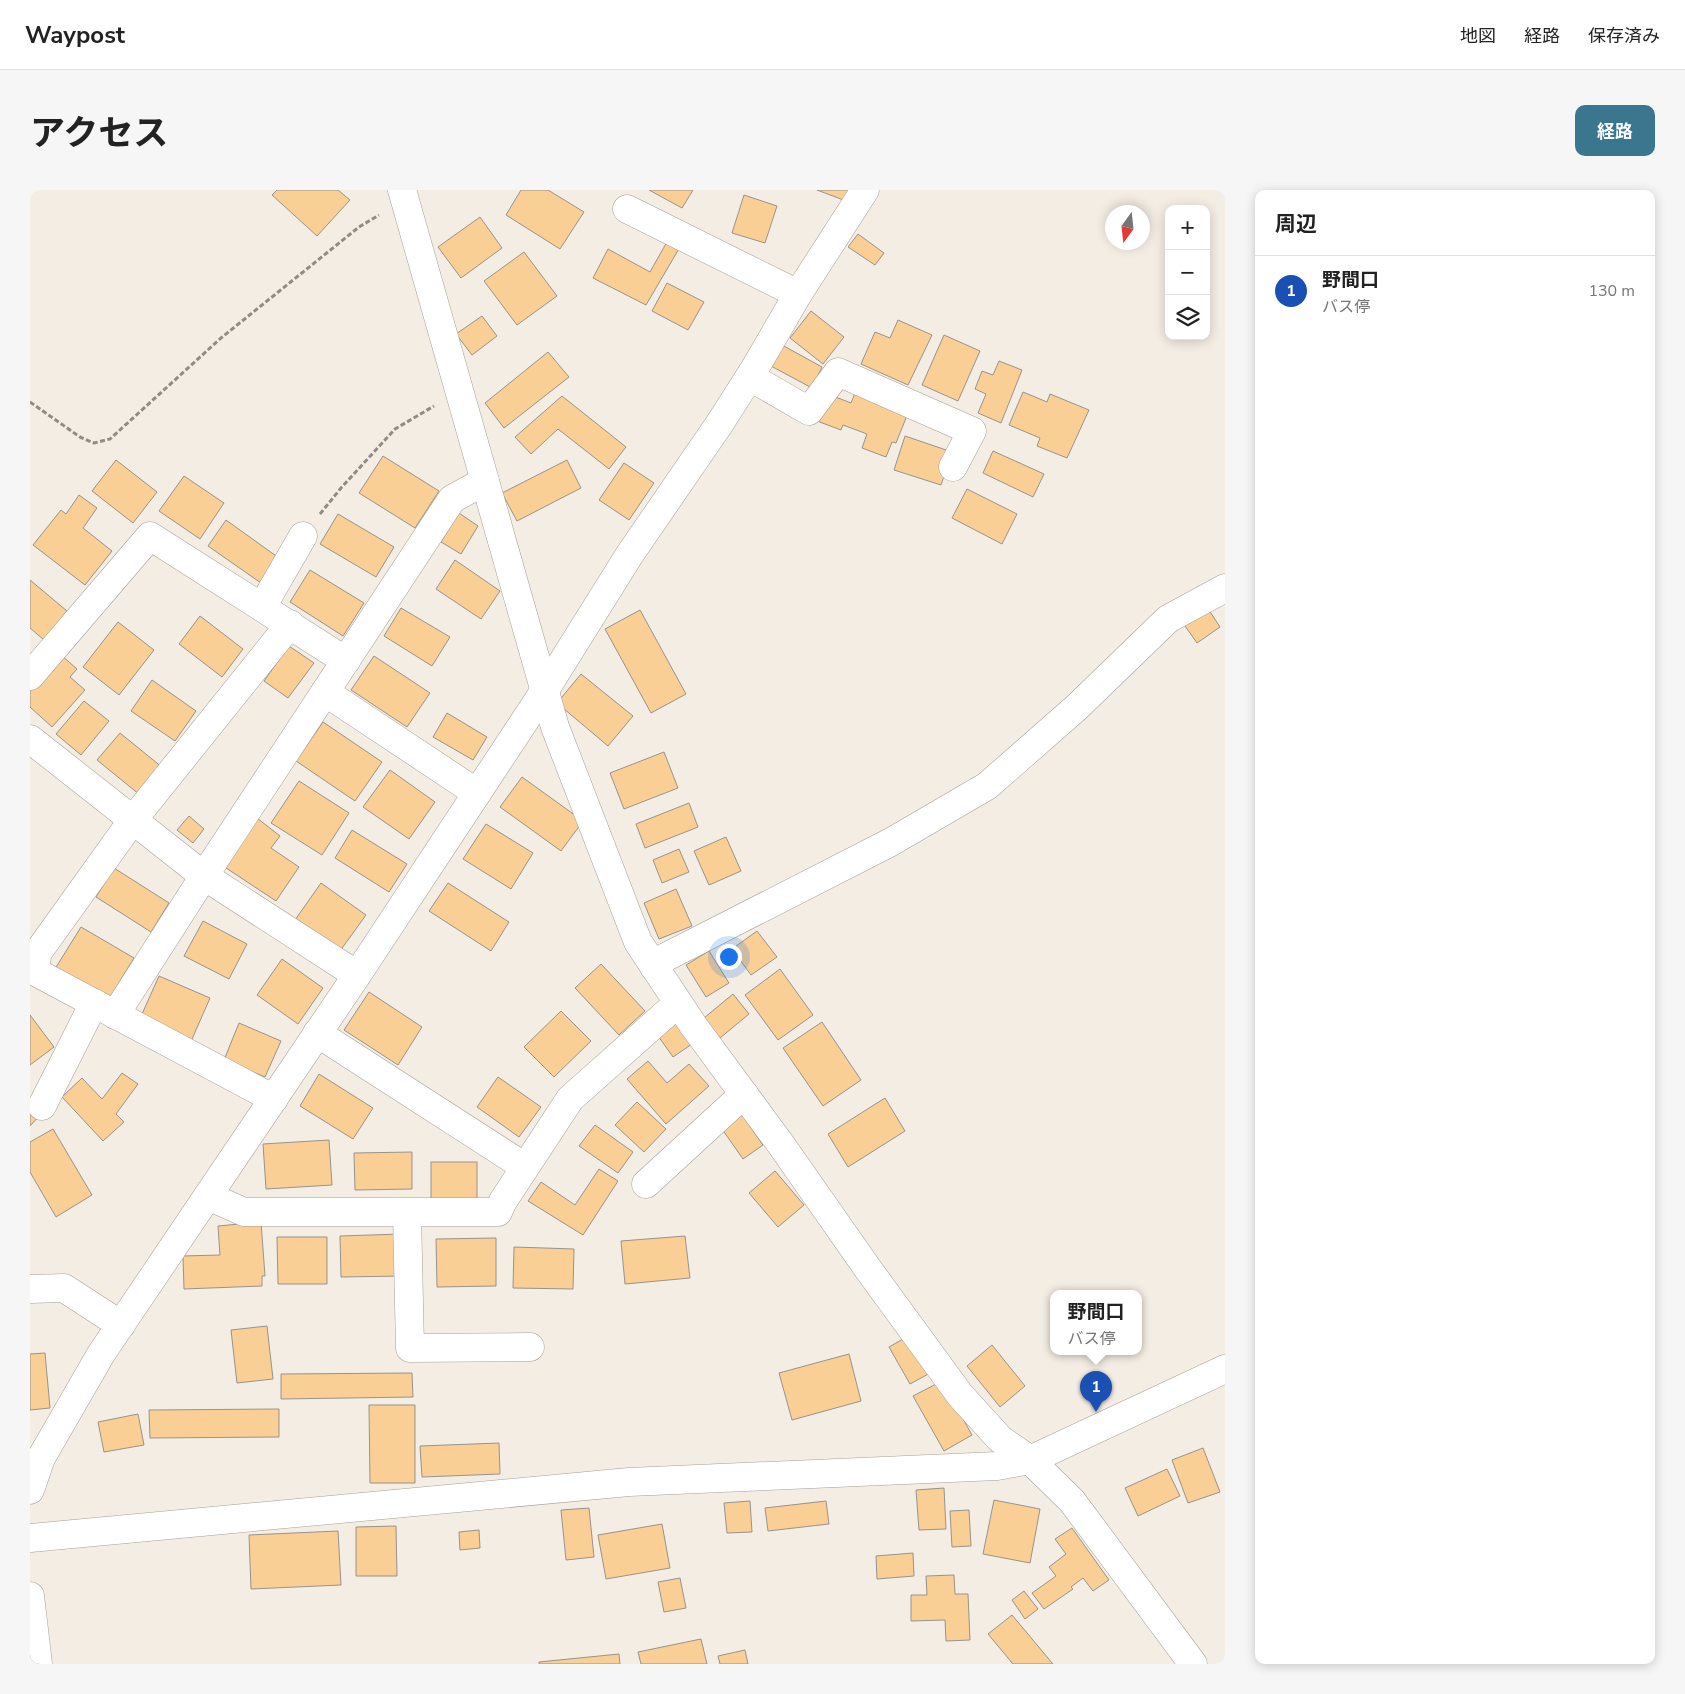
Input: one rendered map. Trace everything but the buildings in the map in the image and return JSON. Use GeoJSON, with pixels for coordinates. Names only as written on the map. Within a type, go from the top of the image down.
{"type":"FeatureCollection","features":[{"type":"Feature","properties":{"kind":"street"},"geometry":{"type":"LineString","coordinates":[[30,1490],[41,1458],[101,1354],[357,975],[545,690],[630,554],[750,377],[798,294],[865,190]]}},
{"type":"Feature","properties":{"kind":"street"},"geometry":{"type":"LineString","coordinates":[[404,195],[555,727],[638,942],[678,1003],[960,1395],[1000,1439],[1030,1460],[1072,1501],[1193,1664]]}},
{"type":"Feature","properties":{"kind":"street"},"geometry":{"type":"LineString","coordinates":[[627,209],[798,294]]}},
{"type":"Feature","properties":{"kind":"street"},"geometry":{"type":"LineString","coordinates":[[750,377],[809,411],[838,372],[972,431],[953,467]]}},
{"type":"Feature","properties":{"kind":"street"},"geometry":{"type":"LineString","coordinates":[[42,1106],[105,1009],[204,876],[452,499],[485,482]]}},
{"type":"Feature","properties":{"kind":"street"},"geometry":{"type":"LineString","coordinates":[[30,676],[150,536],[346,661]]}},
{"type":"Feature","properties":{"kind":"street"},"geometry":{"type":"LineString","coordinates":[[262,607],[303,536]]}},
{"type":"Feature","properties":{"kind":"street"},"geometry":{"type":"LineString","coordinates":[[654,967],[664,958],[891,842],[987,786],[1076,708],[1168,619],[1225,588]]}},
{"type":"Feature","properties":{"kind":"street"},"geometry":{"type":"LineString","coordinates":[[274,1098],[32,969],[38,952],[132,821],[290,624]]}},
{"type":"Feature","properties":{"kind":"street"},"geometry":{"type":"LineString","coordinates":[[325,692],[477,793]]}},
{"type":"Feature","properties":{"kind":"street"},"geometry":{"type":"LineString","coordinates":[[30,739],[204,876],[357,975]]}},
{"type":"Feature","properties":{"kind":"street"},"geometry":{"type":"LineString","coordinates":[[208,1196],[244,1212],[498,1212],[503,1201],[570,1099],[678,1003]]}},
{"type":"Feature","properties":{"kind":"street"},"geometry":{"type":"LineString","coordinates":[[317,1033],[526,1166]]}},
{"type":"Feature","properties":{"kind":"street"},"geometry":{"type":"LineString","coordinates":[[646,1184],[744,1094]]}},
{"type":"Feature","properties":{"kind":"street"},"geometry":{"type":"LineString","coordinates":[[407,1213],[410,1348],[530,1347]]}},
{"type":"Feature","properties":{"kind":"street"},"geometry":{"type":"LineString","coordinates":[[30,1290],[64,1288],[121,1325]]}},
{"type":"Feature","properties":{"kind":"street"},"geometry":{"type":"LineString","coordinates":[[30,1538],[630,1482],[997,1466],[1030,1460],[1225,1369]]}},
{"type":"Feature","properties":{"kind":"street"},"geometry":{"type":"LineString","coordinates":[[30,1596],[38,1664]]}},
{"type":"Feature","properties":{"kind":"path"},"geometry":{"type":"LineString","coordinates":[[30,402],[80,437],[94,443],[110,439],[221,338],[359,227],[404,195]]}},
{"type":"Feature","properties":{"kind":"path"},"geometry":{"type":"LineString","coordinates":[[303,536],[341,488],[396,429],[443,402],[461,398]]}},
{"type":"Feature","properties":{"kind":"place","name":"野間口"},"geometry":{"type":"Point","coordinates":[1096,1412]}}]}
